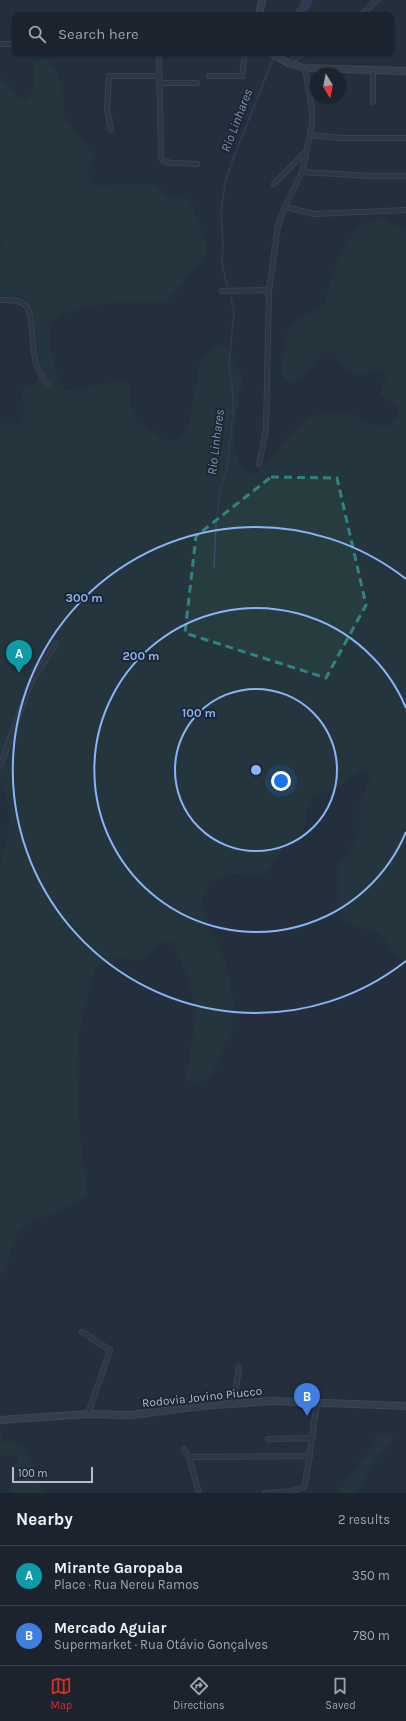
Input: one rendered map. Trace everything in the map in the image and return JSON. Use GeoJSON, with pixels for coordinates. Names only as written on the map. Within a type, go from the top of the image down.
{"type":"FeatureCollection","features":[{"type":"Feature","properties":{"kind":"main road"},"geometry":{"type":"LineString","coordinates":[[260,12],[262,0]]}},
{"type":"Feature","properties":{"kind":"main road"},"geometry":{"type":"LineString","coordinates":[[276,56],[288,63],[305,68],[406,71]]}},
{"type":"Feature","properties":{"kind":"main road","name":"Rodovia Jovino Piucco"},"geometry":{"type":"LineString","coordinates":[[0,1420],[88,1414],[146,1414],[234,1403],[273,1401],[406,1406]]}},
{"type":"Feature","properties":{"kind":"street"},"geometry":{"type":"LineString","coordinates":[[365,12],[377,0]]}},
{"type":"Feature","properties":{"kind":"street"},"geometry":{"type":"LineString","coordinates":[[0,44],[12,44]]}},
{"type":"Feature","properties":{"kind":"street"},"geometry":{"type":"LineString","coordinates":[[159,56],[161,157],[163,161],[171,163],[197,164]]}},
{"type":"Feature","properties":{"kind":"street"},"geometry":{"type":"LineString","coordinates":[[209,76],[242,76],[245,56]]}},
{"type":"Feature","properties":{"kind":"street"},"geometry":{"type":"LineString","coordinates":[[288,63],[298,56]]}},
{"type":"Feature","properties":{"kind":"street"},"geometry":{"type":"LineString","coordinates":[[259,464],[266,428],[269,290],[278,226],[302,172],[311,135],[312,109],[305,68]]}},
{"type":"Feature","properties":{"kind":"street"},"geometry":{"type":"LineString","coordinates":[[373,102],[374,70]]}},
{"type":"Feature","properties":{"kind":"street"},"geometry":{"type":"LineString","coordinates":[[111,130],[107,109],[109,76],[159,76]]}},
{"type":"Feature","properties":{"kind":"street"},"geometry":{"type":"LineString","coordinates":[[159,83],[197,83]]}},
{"type":"Feature","properties":{"kind":"street"},"geometry":{"type":"LineString","coordinates":[[311,135],[340,138],[406,138]]}},
{"type":"Feature","properties":{"kind":"street"},"geometry":{"type":"LineString","coordinates":[[274,184],[308,149]]}},
{"type":"Feature","properties":{"kind":"street"},"geometry":{"type":"LineString","coordinates":[[302,172],[372,176],[406,176]]}},
{"type":"Feature","properties":{"kind":"street"},"geometry":{"type":"LineString","coordinates":[[285,208],[314,214],[406,210]]}},
{"type":"Feature","properties":{"kind":"street"},"geometry":{"type":"LineString","coordinates":[[222,291],[269,290]]}},
{"type":"Feature","properties":{"kind":"street"},"geometry":{"type":"LineString","coordinates":[[0,300],[17,301],[24,303],[27,307],[36,366],[40,375],[48,383]]}},
{"type":"Feature","properties":{"kind":"street"},"geometry":{"type":"LineString","coordinates":[[0,766],[31,682],[56,644]]}},
{"type":"Feature","properties":{"kind":"street"},"geometry":{"type":"LineString","coordinates":[[82,1332],[110,1350],[88,1414]]}},
{"type":"Feature","properties":{"kind":"street"},"geometry":{"type":"LineString","coordinates":[[234,1403],[239,1367]]}},
{"type":"Feature","properties":{"kind":"street"},"geometry":{"type":"LineString","coordinates":[[265,1493],[297,1490],[303,1488],[306,1482],[318,1403]]}},
{"type":"Feature","properties":{"kind":"street"},"geometry":{"type":"LineString","coordinates":[[268,1439],[313,1438]]}},
{"type":"Feature","properties":{"kind":"street"},"geometry":{"type":"LineString","coordinates":[[184,1450],[189,1457],[199,1493]]}},
{"type":"Feature","properties":{"kind":"street"},"geometry":{"type":"LineString","coordinates":[[189,1457],[310,1456]]}},
{"type":"Feature","properties":{"kind":"highlighted area"},"geometry":{"type":"Polygon","coordinates":[[[271,477],[337,478],[366,605],[326,678],[185,633],[196,536],[271,477]]]}},
{"type":"Feature","properties":{"kind":"green space"},"geometry":{"type":"Polygon","coordinates":[[[45,57],[56,71],[64,96],[63,109],[66,121],[94,155],[88,175],[90,184],[98,187],[124,184],[155,184],[167,197],[189,199],[207,247],[205,255],[168,300],[107,303],[74,309],[62,314],[54,320],[51,324],[49,332],[50,344],[57,372],[65,390],[74,390],[125,380],[131,388],[130,405],[136,421],[167,441],[175,441],[183,436],[188,428],[200,364],[210,350],[217,345],[226,348],[243,377],[234,441],[235,451],[239,463],[249,476],[264,466],[293,432],[301,425],[309,419],[319,415],[352,412],[364,423],[381,427],[390,426],[396,420],[399,412],[396,404],[379,394],[386,378],[382,371],[357,373],[348,371],[335,356],[327,350],[304,375],[299,378],[285,381],[282,373],[285,336],[289,329],[302,317],[324,305],[339,259],[350,237],[358,229],[368,221],[384,219],[398,228],[406,230],[406,962],[401,960],[378,932],[347,923],[340,917],[339,862],[347,856],[360,833],[359,807],[369,781],[370,772],[361,769],[339,787],[314,796],[308,803],[304,829],[284,847],[264,876],[234,874],[215,877],[208,883],[202,900],[205,916],[227,966],[234,1009],[232,1027],[211,1077],[194,1085],[186,1079],[196,1017],[191,988],[173,939],[156,946],[144,960],[116,958],[95,967],[81,1023],[77,1057],[79,1126],[87,1194],[80,1200],[38,1218],[22,1228],[15,1239],[7,1265],[0,1275],[0,867],[9,825],[9,815],[8,804],[0,786],[0,423],[20,424],[24,416],[22,390],[35,385],[41,369],[34,314],[26,298],[12,295],[0,295],[0,251],[4,246],[0,244],[0,79],[17,97],[25,100],[29,97],[33,88],[34,63],[45,57]]]}},
{"type":"Feature","properties":{"kind":"green space"},"geometry":{"type":"Polygon","coordinates":[[[0,1427],[3,1442],[22,1445],[45,1493],[9,1493],[19,1456],[0,1455],[0,1427]]]}},
{"type":"Feature","properties":{"kind":"green space"},"geometry":{"type":"Polygon","coordinates":[[[376,1434],[396,1436],[376,1458],[356,1493],[337,1493],[374,1444],[376,1434]]]}},
{"type":"Feature","properties":{"kind":"waterway","name":"Rio Linhares"},"geometry":{"type":"LineString","coordinates":[[301,12],[308,0]]}},
{"type":"Feature","properties":{"kind":"waterway","name":"Rio Linhares"},"geometry":{"type":"LineString","coordinates":[[227,286],[222,263],[223,245],[221,212],[225,183],[233,159],[273,59]]}},
{"type":"Feature","properties":{"kind":"waterway","name":"Rio Linhares"},"geometry":{"type":"LineString","coordinates":[[214,568],[216,524],[220,492],[227,466],[233,415],[233,394],[229,364],[234,313],[231,296]]}},
{"type":"Feature","properties":{"kind":"place","name":"Mirante Garopaba"},"geometry":{"type":"Point","coordinates":[19,673]}},
{"type":"Feature","properties":{"kind":"place","name":"Mercado Aguiar"},"geometry":{"type":"Point","coordinates":[307,1416]}}]}
